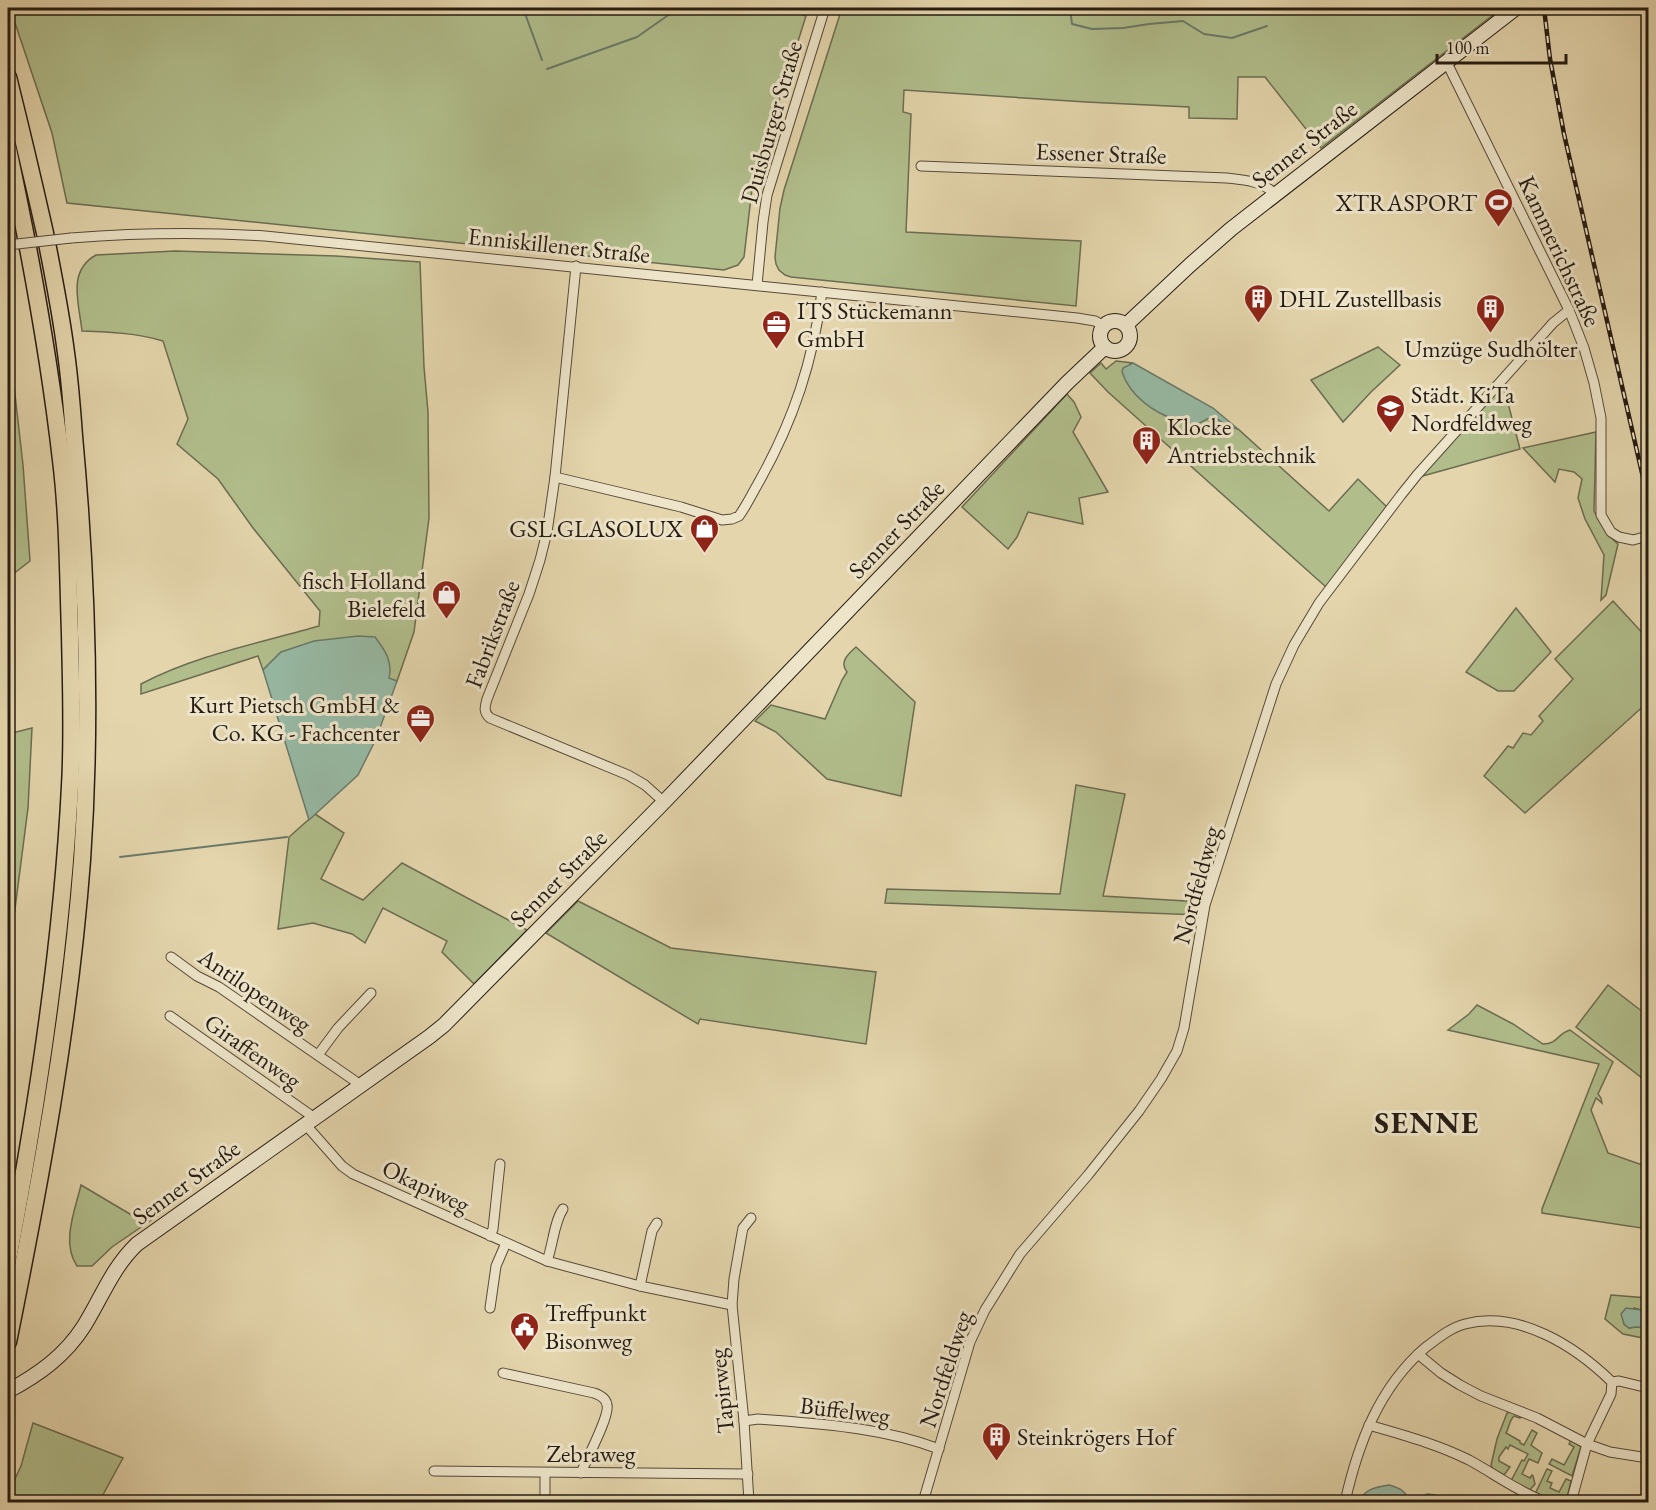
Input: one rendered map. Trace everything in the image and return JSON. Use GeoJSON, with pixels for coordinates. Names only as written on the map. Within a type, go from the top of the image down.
{"type":"FeatureCollection","features":[{"type":"Feature","properties":{"kind":"highway"},"geometry":{"type":"LineString","coordinates":[[8,77],[29,159],[53,274],[66,352],[84,543],[88,700],[82,862],[59,1064],[46,1145],[8,1342]]}},
{"type":"Feature","properties":{"kind":"highway"},"geometry":{"type":"LineString","coordinates":[[8,149],[37,290],[61,462],[68,543],[72,700],[65,865],[53,974],[33,1122],[8,1259]]}},
{"type":"Feature","properties":{"kind":"street","name":"Duisburger Straße"},"geometry":{"type":"LineString","coordinates":[[757,285],[767,195],[825,8]]}},
{"type":"Feature","properties":{"kind":"street","name":"Senner Straße"},"geometry":{"type":"LineString","coordinates":[[1126,325],[1215,243],[1275,194],[1516,8]]}},
{"type":"Feature","properties":{"kind":"street","name":"Kammerichstraße"},"geometry":{"type":"LineString","coordinates":[[1447,63],[1569,310],[1585,352],[1601,418],[1601,515],[1611,532],[1624,539],[1634,540],[1648,536]]}},
{"type":"Feature","properties":{"kind":"street","name":"Essener Straße"},"geometry":{"type":"LineString","coordinates":[[921,166],[1227,178],[1258,183],[1275,194]]}},
{"type":"Feature","properties":{"kind":"street","name":"Enniskillener Straße"},"geometry":{"type":"LineString","coordinates":[[8,244],[134,234],[213,233],[322,241],[1084,318],[1104,326]]}},
{"type":"Feature","properties":{"kind":"street","name":"Fabrikstraße"},"geometry":{"type":"LineString","coordinates":[[576,266],[555,477],[547,532],[537,570],[487,699],[485,710],[490,718],[628,776],[645,785],[664,802]]}},
{"type":"Feature","properties":{"kind":"street"},"geometry":{"type":"LineString","coordinates":[[555,477],[681,507],[722,520],[739,516],[774,454],[802,390],[817,331],[822,292]]}},
{"type":"Feature","properties":{"kind":"street","name":"Nordfeldweg"},"geometry":{"type":"LineString","coordinates":[[922,1503],[970,1342],[995,1292],[1020,1254],[1139,1111],[1177,1051],[1184,1028],[1205,905],[1276,684],[1294,645],[1318,603],[1417,475],[1553,323],[1569,310]]}},
{"type":"Feature","properties":{"kind":"street"},"geometry":{"type":"LineString","coordinates":[[1114,321],[1123,322],[1126,325],[1130,333],[1130,342],[1116,351],[1105,347],[1100,337],[1104,326],[1114,321]]}},
{"type":"Feature","properties":{"kind":"street","name":"Senner Straße"},"geometry":{"type":"LineString","coordinates":[[8,1391],[49,1366],[72,1342],[87,1321],[112,1274],[137,1244],[444,1025],[664,802],[1038,413],[1105,347]]}},
{"type":"Feature","properties":{"kind":"street","name":"Antilopenweg"},"geometry":{"type":"LineString","coordinates":[[171,957],[318,1055],[355,1081],[359,1087]]}},
{"type":"Feature","properties":{"kind":"street","name":"Antilopenweg"},"geometry":{"type":"LineString","coordinates":[[318,1055],[338,1028],[371,993]]}},
{"type":"Feature","properties":{"kind":"street","name":"Giraffenweg"},"geometry":{"type":"LineString","coordinates":[[170,1016],[309,1114],[309,1122]]}},
{"type":"Feature","properties":{"kind":"street","name":"Okapiweg"},"geometry":{"type":"LineString","coordinates":[[309,1122],[331,1155],[347,1170],[506,1244],[547,1261],[640,1286],[732,1305]]}},
{"type":"Feature","properties":{"kind":"street"},"geometry":{"type":"LineString","coordinates":[[490,1236],[493,1229],[500,1164]]}},
{"type":"Feature","properties":{"kind":"street"},"geometry":{"type":"LineString","coordinates":[[547,1261],[559,1216],[564,1209]]}},
{"type":"Feature","properties":{"kind":"street"},"geometry":{"type":"LineString","coordinates":[[732,1305],[743,1228],[751,1218]]}},
{"type":"Feature","properties":{"kind":"street"},"geometry":{"type":"LineString","coordinates":[[640,1286],[652,1231],[657,1223]]}},
{"type":"Feature","properties":{"kind":"street"},"geometry":{"type":"LineString","coordinates":[[490,1308],[496,1266],[506,1244]]}},
{"type":"Feature","properties":{"kind":"street","name":"Tapirweg"},"geometry":{"type":"LineString","coordinates":[[732,1305],[744,1421],[749,1503]]}},
{"type":"Feature","properties":{"kind":"street"},"geometry":{"type":"LineString","coordinates":[[1346,1503],[1359,1452],[1369,1425],[1394,1382],[1418,1354],[1437,1338],[1459,1326],[1493,1321],[1524,1326],[1553,1339],[1593,1365],[1612,1382],[1619,1381],[1648,1388]]}},
{"type":"Feature","properties":{"kind":"street"},"geometry":{"type":"LineString","coordinates":[[1418,1354],[1460,1385],[1537,1418],[1587,1444],[1618,1453],[1648,1458]]}},
{"type":"Feature","properties":{"kind":"street"},"geometry":{"type":"LineString","coordinates":[[503,1373],[599,1394],[606,1401],[608,1406],[606,1418],[581,1473]]}},
{"type":"Feature","properties":{"kind":"street"},"geometry":{"type":"LineString","coordinates":[[1571,1503],[1587,1444],[1611,1394],[1612,1382]]}},
{"type":"Feature","properties":{"kind":"street","name":"Büffelweg"},"geometry":{"type":"LineString","coordinates":[[744,1421],[758,1419],[856,1428],[900,1436],[939,1449]]}},
{"type":"Feature","properties":{"kind":"street"},"geometry":{"type":"LineString","coordinates":[[1369,1425],[1443,1448],[1546,1503]]}},
{"type":"Feature","properties":{"kind":"street","name":"Zebraweg"},"geometry":{"type":"LineString","coordinates":[[435,1472],[748,1474]]}},
{"type":"Feature","properties":{"kind":"street"},"geometry":{"type":"LineString","coordinates":[[544,1503],[545,1473]]}},
{"type":"Feature","properties":{"kind":"shaded area"},"geometry":{"type":"Polygon","coordinates":[[[10,8],[783,8],[806,16],[752,189],[744,257],[738,265],[724,270],[67,203],[52,133],[10,8]]]}},
{"type":"Feature","properties":{"kind":"shaded area"},"geometry":{"type":"Polygon","coordinates":[[[842,8],[1502,8],[1321,148],[1265,77],[1238,77],[1237,119],[1189,118],[1189,107],[904,90],[903,112],[911,114],[906,232],[1081,241],[1076,306],[791,277],[779,270],[775,257],[784,190],[842,8]]]}},
{"type":"Feature","properties":{"kind":"shaded area"},"geometry":{"type":"Polygon","coordinates":[[[175,251],[336,256],[420,262],[428,412],[429,518],[414,632],[397,681],[281,652],[263,670],[258,656],[141,694],[141,684],[184,665],[228,650],[319,626],[320,611],[253,528],[218,479],[177,444],[188,419],[163,341],[113,332],[82,331],[77,288],[81,270],[87,262],[96,255],[175,251]]]}},
{"type":"Feature","properties":{"kind":"shaded area"},"geometry":{"type":"Polygon","coordinates":[[[8,333],[23,465],[30,561],[8,578],[8,333]]]}},
{"type":"Feature","properties":{"kind":"shaded area"},"geometry":{"type":"Polygon","coordinates":[[[1378,347],[1400,365],[1343,422],[1311,380],[1378,347]]]}},
{"type":"Feature","properties":{"kind":"shaded area"},"geometry":{"type":"Polygon","coordinates":[[[1116,361],[1133,363],[1130,364],[1131,389],[1151,407],[1169,418],[1187,424],[1200,423],[1213,416],[1226,425],[1238,429],[1329,511],[1358,479],[1387,507],[1326,587],[1108,392],[1090,373],[1101,363],[1106,369],[1116,361]]]}},
{"type":"Feature","properties":{"kind":"shaded area"},"geometry":{"type":"Polygon","coordinates":[[[1133,363],[1213,408],[1238,429],[1226,425],[1213,416],[1191,424],[1168,417],[1152,408],[1131,389],[1122,372],[1123,368],[1133,363]]]}},
{"type":"Feature","properties":{"kind":"shaded area"},"geometry":{"type":"Polygon","coordinates":[[[1503,384],[1520,449],[1419,477],[1503,384]]]}},
{"type":"Feature","properties":{"kind":"shaded area"},"geometry":{"type":"Polygon","coordinates":[[[1067,394],[1074,402],[1081,417],[1073,432],[1108,492],[1079,498],[1083,524],[1028,512],[1017,537],[1008,549],[962,507],[1067,394]]]}},
{"type":"Feature","properties":{"kind":"shaded area"},"geometry":{"type":"Polygon","coordinates":[[[1596,432],[1594,511],[1607,534],[1618,544],[1606,595],[1601,600],[1604,555],[1585,519],[1578,498],[1582,479],[1574,472],[1559,469],[1555,482],[1523,448],[1596,432]]]}},
{"type":"Feature","properties":{"kind":"shaded area"},"geometry":{"type":"Polygon","coordinates":[[[1613,601],[1648,639],[1648,702],[1525,813],[1484,776],[1508,746],[1513,748],[1523,733],[1531,735],[1543,721],[1539,716],[1573,679],[1555,659],[1613,601]]]}},
{"type":"Feature","properties":{"kind":"shaded area"},"geometry":{"type":"Polygon","coordinates":[[[1516,608],[1551,652],[1514,691],[1498,691],[1466,672],[1516,608]]]}},
{"type":"Feature","properties":{"kind":"shaded area"},"geometry":{"type":"Polygon","coordinates":[[[358,636],[375,637],[387,656],[390,667],[389,678],[397,681],[376,739],[358,775],[309,820],[263,670],[281,652],[314,641],[358,636]]]}},
{"type":"Feature","properties":{"kind":"shaded area"},"geometry":{"type":"Polygon","coordinates":[[[856,647],[915,702],[901,796],[827,779],[776,732],[755,721],[771,705],[825,719],[847,672],[844,662],[856,647]]]}},
{"type":"Feature","properties":{"kind":"shaded area"},"geometry":{"type":"Polygon","coordinates":[[[32,728],[28,808],[8,963],[8,734],[32,728]]]}},
{"type":"Feature","properties":{"kind":"shaded area"},"geometry":{"type":"Polygon","coordinates":[[[1076,785],[1125,794],[1103,896],[1202,902],[1200,915],[885,903],[887,889],[1060,894],[1076,785]]]}},
{"type":"Feature","properties":{"kind":"shaded area"},"geometry":{"type":"Polygon","coordinates":[[[315,814],[344,833],[321,879],[363,900],[402,863],[527,930],[474,984],[442,952],[447,941],[383,908],[365,943],[352,934],[313,923],[278,929],[289,837],[315,814]]]}},
{"type":"Feature","properties":{"kind":"shaded area"},"geometry":{"type":"Polygon","coordinates":[[[578,901],[671,948],[876,972],[866,1044],[700,1019],[698,1024],[546,933],[578,901]]]}},
{"type":"Feature","properties":{"kind":"shaded area"},"geometry":{"type":"Polygon","coordinates":[[[1608,985],[1648,1016],[1648,1077],[1642,1078],[1576,1027],[1608,985]]]}},
{"type":"Feature","properties":{"kind":"shaded area"},"geometry":{"type":"Polygon","coordinates":[[[1477,1005],[1513,1024],[1543,1044],[1552,1042],[1570,1030],[1613,1062],[1598,1094],[1602,1103],[1596,1098],[1591,1110],[1608,1153],[1648,1167],[1648,1229],[1542,1213],[1599,1064],[1448,1030],[1477,1005]]]}},
{"type":"Feature","properties":{"kind":"shaded area"},"geometry":{"type":"Polygon","coordinates":[[[81,1185],[140,1220],[159,1205],[163,1212],[112,1247],[92,1266],[77,1266],[72,1257],[70,1237],[81,1185]]]}},
{"type":"Feature","properties":{"kind":"shaded area"},"geometry":{"type":"Polygon","coordinates":[[[1611,1295],[1648,1298],[1648,1307],[1641,1310],[1634,1308],[1624,1324],[1629,1328],[1648,1328],[1648,1339],[1623,1334],[1605,1319],[1611,1295]]]}},
{"type":"Feature","properties":{"kind":"shaded area"},"geometry":{"type":"Polygon","coordinates":[[[1648,1307],[1648,1328],[1629,1328],[1624,1324],[1621,1314],[1626,1308],[1641,1310],[1648,1307]]]}},
{"type":"Feature","properties":{"kind":"shaded area"},"geometry":{"type":"Polygon","coordinates":[[[1507,1413],[1521,1416],[1520,1418],[1514,1416],[1506,1433],[1524,1445],[1532,1430],[1537,1433],[1531,1445],[1542,1453],[1538,1463],[1529,1459],[1522,1474],[1530,1478],[1533,1476],[1535,1484],[1529,1491],[1511,1481],[1522,1460],[1524,1461],[1528,1454],[1510,1445],[1499,1457],[1499,1461],[1510,1467],[1504,1475],[1493,1469],[1491,1465],[1497,1439],[1507,1413]]]}},
{"type":"Feature","properties":{"kind":"shaded area"},"geometry":{"type":"Polygon","coordinates":[[[33,1423],[123,1458],[99,1502],[8,1502],[8,1494],[21,1466],[33,1423]]]}},
{"type":"Feature","properties":{"kind":"shaded area"},"geometry":{"type":"Polygon","coordinates":[[[1571,1440],[1581,1447],[1572,1476],[1549,1464],[1552,1459],[1564,1465],[1574,1447],[1569,1444],[1571,1440]]]}},
{"type":"Feature","properties":{"kind":"shaded area"},"geometry":{"type":"Polygon","coordinates":[[[1547,1469],[1552,1471],[1547,1481],[1552,1483],[1550,1488],[1559,1492],[1566,1479],[1571,1481],[1566,1502],[1557,1502],[1535,1494],[1547,1469]]]}},
{"type":"Feature","properties":{"kind":"shaded area"},"geometry":{"type":"Polygon","coordinates":[[[1389,1485],[1402,1490],[1410,1502],[1359,1502],[1367,1491],[1389,1485]]]}},
{"type":"Feature","properties":{"kind":"shaded area"},"geometry":{"type":"Polygon","coordinates":[[[1428,1494],[1448,1502],[1414,1502],[1420,1496],[1428,1494]]]}},
{"type":"Feature","properties":{"kind":"waterway"},"geometry":{"type":"LineString","coordinates":[[523,8],[542,60]]}},
{"type":"Feature","properties":{"kind":"waterway"},"geometry":{"type":"LineString","coordinates":[[547,69],[637,37],[676,8]]}},
{"type":"Feature","properties":{"kind":"waterway"},"geometry":{"type":"LineString","coordinates":[[1070,8],[1072,24],[1092,29],[1183,21],[1204,34],[1232,38],[1267,26]]}},
{"type":"Feature","properties":{"kind":"waterway"},"geometry":{"type":"LineString","coordinates":[[120,857],[287,837]]}},
{"type":"Feature","properties":{"kind":"railway"},"geometry":{"type":"LineString","coordinates":[[1544,8],[1550,59],[1564,134],[1648,499]]}},
{"type":"Feature","properties":{"kind":"place","name":"XTRASPORT"},"geometry":{"type":"Point","coordinates":[1498,228]}},
{"type":"Feature","properties":{"kind":"place","name":"DHL Zustellbasis"},"geometry":{"type":"Point","coordinates":[1258,324]}},
{"type":"Feature","properties":{"kind":"place","name":"Umzüge Sudhölter"},"geometry":{"type":"Point","coordinates":[1491,334]}},
{"type":"Feature","properties":{"kind":"place","name":"ITS Stückemann GmbH"},"geometry":{"type":"Point","coordinates":[776,350]}},
{"type":"Feature","properties":{"kind":"place","name":"Städt. KiTa Nordfeldweg"},"geometry":{"type":"Point","coordinates":[1390,434]}},
{"type":"Feature","properties":{"kind":"place","name":"Klocke Antriebstechnik"},"geometry":{"type":"Point","coordinates":[1146,466]}},
{"type":"Feature","properties":{"kind":"place","name":"GSL.GLASOLUX"},"geometry":{"type":"Point","coordinates":[704,554]}},
{"type":"Feature","properties":{"kind":"place","name":"fisch Holland Bielefeld"},"geometry":{"type":"Point","coordinates":[447,620]}},
{"type":"Feature","properties":{"kind":"place","name":"Kurt Pietsch GmbH & Co. KG - Fachcenter"},"geometry":{"type":"Point","coordinates":[421,744]}},
{"type":"Feature","properties":{"kind":"place","name":"Treffpunkt Bisonweg"},"geometry":{"type":"Point","coordinates":[524,1352]}},
{"type":"Feature","properties":{"kind":"place","name":"Steinkrögers Hof"},"geometry":{"type":"Point","coordinates":[996,1462]}},
{"type":"Feature","properties":{"kind":"district","name":"SENNE"},"geometry":{"type":"Point","coordinates":[1427,1122]}}]}
